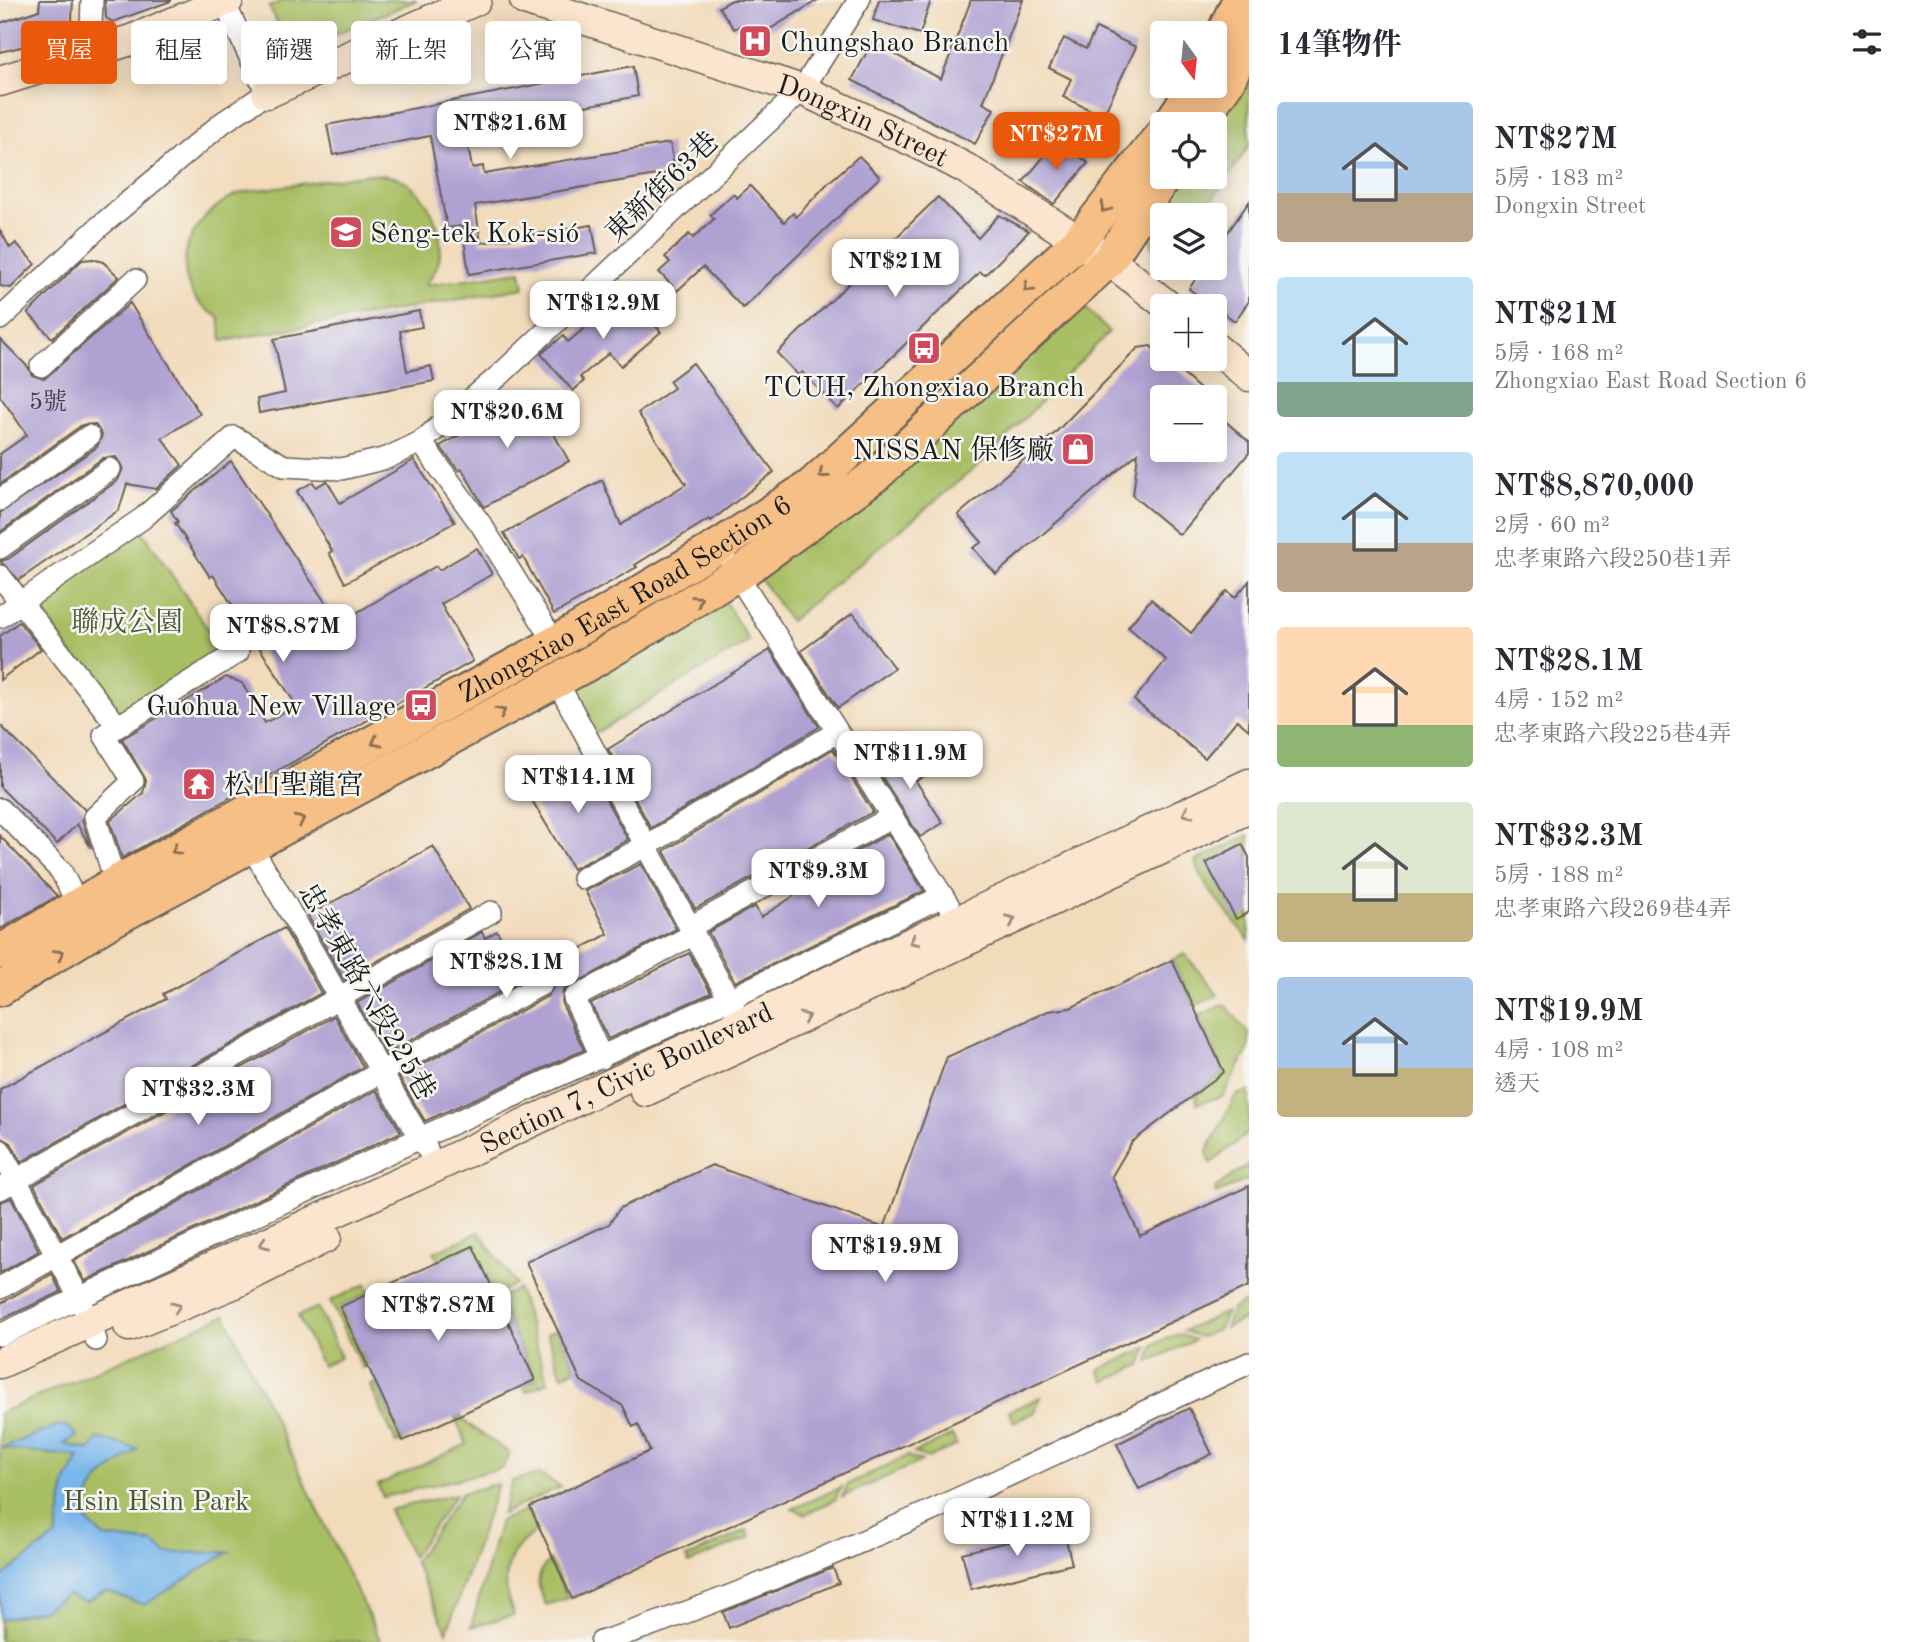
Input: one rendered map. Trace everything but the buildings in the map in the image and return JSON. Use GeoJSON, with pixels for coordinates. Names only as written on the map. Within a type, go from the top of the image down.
{"type":"FeatureCollection","features":[{"type":"Feature","properties":{"kind":"main road"},"geometry":{"type":"LineString","coordinates":[[1227,25],[1239,0]]}},
{"type":"Feature","properties":{"kind":"main road"},"geometry":{"type":"LineString","coordinates":[[1206,112],[1228,81],[1249,36]]}},
{"type":"Feature","properties":{"kind":"main road","name":"Zhongxiao East Road Section 6"},"geometry":{"type":"LineString","coordinates":[[0,989],[85,920],[119,881],[555,643],[719,546],[811,486],[1079,242],[1150,150]]}},
{"type":"Feature","properties":{"kind":"main road","name":"Zhongxiao East Road Section 6"},"geometry":{"type":"LineString","coordinates":[[0,952],[85,920],[250,845],[419,758],[658,625],[737,576],[877,474],[1109,260],[1156,189]]}},
{"type":"Feature","properties":{"kind":"street"},"geometry":{"type":"LineString","coordinates":[[91,21],[92,0]]}},
{"type":"Feature","properties":{"kind":"street"},"geometry":{"type":"LineString","coordinates":[[0,319],[100,226],[222,123],[267,93],[476,0]]}},
{"type":"Feature","properties":{"kind":"street","name":"Dongxin Street"},"geometry":{"type":"LineString","coordinates":[[525,0],[802,90],[965,168],[1109,260],[1153,294]]}},
{"type":"Feature","properties":{"kind":"street","name":"東新街63巷"},"geometry":{"type":"LineString","coordinates":[[20,602],[143,518],[234,437],[284,466],[341,469],[387,458],[421,442],[500,375],[802,90],[859,0]]}},
{"type":"Feature","properties":{"kind":"street"},"geometry":{"type":"LineString","coordinates":[[117,43],[225,1],[267,93]]}},
{"type":"Feature","properties":{"kind":"street"},"geometry":{"type":"LineString","coordinates":[[0,81],[21,75]]}},
{"type":"Feature","properties":{"kind":"street"},"geometry":{"type":"LineString","coordinates":[[41,366],[135,280]]}},
{"type":"Feature","properties":{"kind":"street"},"geometry":{"type":"LineString","coordinates":[[1227,358],[1249,376]]}},
{"type":"Feature","properties":{"kind":"street"},"geometry":{"type":"LineString","coordinates":[[0,500],[89,436]]}},
{"type":"Feature","properties":{"kind":"street"},"geometry":{"type":"LineString","coordinates":[[421,442],[482,526],[555,643]]}},
{"type":"Feature","properties":{"kind":"street"},"geometry":{"type":"LineString","coordinates":[[0,548],[110,469]]}},
{"type":"Feature","properties":{"kind":"street"},"geometry":{"type":"LineString","coordinates":[[719,546],[950,908]]}},
{"type":"Feature","properties":{"kind":"street"},"geometry":{"type":"LineString","coordinates":[[0,576],[116,724]]}},
{"type":"Feature","properties":{"kind":"street"},"geometry":{"type":"LineString","coordinates":[[0,617],[20,602]]}},
{"type":"Feature","properties":{"kind":"street"},"geometry":{"type":"LineString","coordinates":[[119,881],[112,871],[95,817],[133,781],[104,735],[116,724],[238,652]]}},
{"type":"Feature","properties":{"kind":"street"},"geometry":{"type":"LineString","coordinates":[[0,1335],[88,1321],[420,1138],[602,1058],[736,1011],[556,680]]}},
{"type":"Feature","properties":{"kind":"street"},"geometry":{"type":"LineString","coordinates":[[583,878],[646,846],[837,732]]}},
{"type":"Feature","properties":{"kind":"street","name":"Section 7, Civic Boulevard"},"geometry":{"type":"LineString","coordinates":[[0,1363],[88,1321],[435,1167],[736,1011],[950,908],[1249,785]]}},
{"type":"Feature","properties":{"kind":"street","name":"Section 7, Civic Boulevard"},"geometry":{"type":"LineString","coordinates":[[0,1381],[88,1321],[236,1283],[327,1236],[711,1061],[1249,808]]}},
{"type":"Feature","properties":{"kind":"street"},"geometry":{"type":"LineString","coordinates":[[0,809],[61,871],[85,920]]}},
{"type":"Feature","properties":{"kind":"street"},"geometry":{"type":"LineString","coordinates":[[602,1058],[574,998],[892,817]]}},
{"type":"Feature","properties":{"kind":"street","name":"忠孝東路六段225巷"},"geometry":{"type":"LineString","coordinates":[[250,845],[435,1167]]}},
{"type":"Feature","properties":{"kind":"street"},"geometry":{"type":"LineString","coordinates":[[8,1184],[491,912]]}},
{"type":"Feature","properties":{"kind":"street"},"geometry":{"type":"LineString","coordinates":[[0,1288],[379,1073],[542,985]]}},
{"type":"Feature","properties":{"kind":"street"},"geometry":{"type":"LineString","coordinates":[[0,1150],[8,1184],[57,1256],[88,1321]]}},
{"type":"Feature","properties":{"kind":"street"},"geometry":{"type":"LineString","coordinates":[[601,1642],[679,1617],[856,1543],[1249,1363]]}},
{"type":"Feature","properties":{"kind":"green space"},"geometry":{"type":"Polygon","coordinates":[[[283,0],[417,0],[367,21],[351,21],[351,28],[337,34],[337,21],[276,21],[269,7],[283,0]]]}},
{"type":"Feature","properties":{"kind":"green space"},"geometry":{"type":"Polygon","coordinates":[[[1249,72],[1249,146],[1227,178],[1227,112],[1225,112],[1249,72]]]}},
{"type":"Feature","properties":{"kind":"green space"},"geometry":{"type":"Polygon","coordinates":[[[369,174],[402,180],[421,196],[428,206],[438,230],[440,254],[436,269],[426,285],[521,271],[524,288],[222,341],[219,317],[194,297],[186,275],[188,244],[207,215],[239,193],[369,174]]]}},
{"type":"Feature","properties":{"kind":"green space"},"geometry":{"type":"Polygon","coordinates":[[[1173,189],[1220,189],[1210,203],[1164,203],[1173,189]]]}},
{"type":"Feature","properties":{"kind":"green space"},"geometry":{"type":"Polygon","coordinates":[[[1078,300],[1109,332],[982,462],[790,621],[759,577],[1078,300]]]}},
{"type":"Feature","properties":{"kind":"green space","name":"聯成公園"},"geometry":{"type":"Polygon","coordinates":[[[138,524],[223,652],[119,715],[33,602],[138,524]]]}},
{"type":"Feature","properties":{"kind":"green space"},"geometry":{"type":"Polygon","coordinates":[[[723,598],[749,641],[594,734],[569,689],[723,598]]]}},
{"type":"Feature","properties":{"kind":"green space"},"geometry":{"type":"Polygon","coordinates":[[[1249,835],[1249,940],[1207,887],[1195,861],[1249,835]]]}},
{"type":"Feature","properties":{"kind":"green space"},"geometry":{"type":"Polygon","coordinates":[[[1185,954],[1218,995],[1194,1006],[1172,960],[1185,954]]]}},
{"type":"Feature","properties":{"kind":"green space"},"geometry":{"type":"Polygon","coordinates":[[[1225,1004],[1249,1034],[1249,1048],[1223,1096],[1197,1104],[1196,1094],[1224,1072],[1198,1016],[1225,1004]]]}},
{"type":"Feature","properties":{"kind":"green space"},"geometry":{"type":"Polygon","coordinates":[[[1249,1091],[1249,1132],[1210,1164],[1207,1151],[1236,1095],[1249,1091]]]}},
{"type":"Feature","properties":{"kind":"green space"},"geometry":{"type":"Polygon","coordinates":[[[1249,1164],[1249,1179],[1216,1194],[1215,1188],[1249,1164]]]}},
{"type":"Feature","properties":{"kind":"green space"},"geometry":{"type":"Polygon","coordinates":[[[479,1232],[516,1284],[495,1294],[473,1246],[439,1262],[434,1252],[479,1232]]]}},
{"type":"Feature","properties":{"kind":"green space"},"geometry":{"type":"Polygon","coordinates":[[[366,1284],[370,1293],[341,1307],[367,1365],[362,1368],[330,1301],[366,1284]]]}},
{"type":"Feature","properties":{"kind":"green space"},"geometry":{"type":"Polygon","coordinates":[[[518,1289],[548,1382],[526,1392],[523,1386],[535,1380],[498,1299],[518,1289]]]}},
{"type":"Feature","properties":{"kind":"green space"},"geometry":{"type":"Polygon","coordinates":[[[1246,1302],[1249,1317],[1225,1328],[1232,1309],[1246,1302]]]}},
{"type":"Feature","properties":{"kind":"green space"},"geometry":{"type":"Polygon","coordinates":[[[318,1307],[341,1357],[322,1366],[298,1316],[318,1307]]]}},
{"type":"Feature","properties":{"kind":"green space"},"geometry":{"type":"Polygon","coordinates":[[[1226,1312],[1219,1329],[1201,1337],[1183,1331],[1226,1312]]]}},
{"type":"Feature","properties":{"kind":"green space","name":"Hsin Hsin Park"},"geometry":{"type":"Polygon","coordinates":[[[225,1315],[381,1642],[0,1642],[0,1413],[225,1315]]]}},
{"type":"Feature","properties":{"kind":"green space"},"geometry":{"type":"Polygon","coordinates":[[[557,1329],[576,1369],[562,1376],[547,1334],[557,1329]]]}},
{"type":"Feature","properties":{"kind":"green space"},"geometry":{"type":"Polygon","coordinates":[[[1178,1334],[1195,1340],[1148,1362],[1154,1344],[1178,1334]]]}},
{"type":"Feature","properties":{"kind":"green space"},"geometry":{"type":"Polygon","coordinates":[[[1148,1347],[1141,1365],[1104,1382],[1099,1370],[1148,1347]]]}},
{"type":"Feature","properties":{"kind":"green space"},"geometry":{"type":"Polygon","coordinates":[[[376,1383],[403,1441],[397,1444],[370,1386],[376,1383]]]}},
{"type":"Feature","properties":{"kind":"green space"},"geometry":{"type":"Polygon","coordinates":[[[1041,1397],[1035,1412],[1014,1422],[1009,1411],[1041,1397]]]}},
{"type":"Feature","properties":{"kind":"green space"},"geometry":{"type":"Polygon","coordinates":[[[461,1415],[464,1421],[509,1453],[503,1468],[383,1497],[378,1485],[467,1444],[455,1418],[461,1415]]]}},
{"type":"Feature","properties":{"kind":"green space"},"geometry":{"type":"Polygon","coordinates":[[[952,1435],[957,1445],[928,1458],[914,1453],[952,1435]]]}},
{"type":"Feature","properties":{"kind":"green space"},"geometry":{"type":"Polygon","coordinates":[[[907,1456],[922,1461],[842,1497],[848,1484],[907,1456]]]}},
{"type":"Feature","properties":{"kind":"green space"},"geometry":{"type":"Polygon","coordinates":[[[539,1474],[561,1487],[502,1514],[512,1481],[539,1474]]]}},
{"type":"Feature","properties":{"kind":"green space"},"geometry":{"type":"Polygon","coordinates":[[[498,1484],[447,1632],[414,1562],[462,1493],[498,1484]]]}},
{"type":"Feature","properties":{"kind":"green space"},"geometry":{"type":"Polygon","coordinates":[[[841,1487],[835,1500],[805,1514],[792,1509],[841,1487]]]}},
{"type":"Feature","properties":{"kind":"green space"},"geometry":{"type":"Polygon","coordinates":[[[456,1494],[412,1557],[389,1510],[456,1494]]]}},
{"type":"Feature","properties":{"kind":"green space"},"geometry":{"type":"Polygon","coordinates":[[[527,1509],[537,1531],[518,1548],[508,1568],[507,1591],[514,1615],[471,1627],[500,1521],[527,1509]]]}},
{"type":"Feature","properties":{"kind":"green space"},"geometry":{"type":"Polygon","coordinates":[[[747,1530],[751,1537],[689,1563],[686,1558],[747,1530]]]}},
{"type":"Feature","properties":{"kind":"green space"},"geometry":{"type":"Polygon","coordinates":[[[550,1560],[568,1598],[546,1605],[539,1576],[550,1560]]]}},
{"type":"Feature","properties":{"kind":"water"},"geometry":{"type":"Polygon","coordinates":[[[59,1425],[68,1427],[77,1436],[64,1444],[90,1450],[98,1438],[138,1449],[109,1470],[90,1495],[87,1521],[104,1537],[154,1543],[166,1553],[229,1552],[144,1605],[106,1591],[86,1602],[67,1595],[44,1609],[0,1620],[0,1578],[56,1536],[65,1483],[79,1457],[1,1448],[59,1425]]]}},
{"type":"Feature","properties":{"kind":"place","name":"Chungshao Branch"},"geometry":{"type":"Point","coordinates":[755,41]}},
{"type":"Feature","properties":{"kind":"place","name":"Sêng-tek Kok-sió"},"geometry":{"type":"Point","coordinates":[346,232]}},
{"type":"Feature","properties":{"kind":"place","name":"TCUH, Zhongxiao Branch"},"geometry":{"type":"Point","coordinates":[924,348]}},
{"type":"Feature","properties":{"kind":"place","name":"NISSAN 保修廠"},"geometry":{"type":"Point","coordinates":[1078,449]}},
{"type":"Feature","properties":{"kind":"place","name":"Guohua New Village"},"geometry":{"type":"Point","coordinates":[421,705]}},
{"type":"Feature","properties":{"kind":"place","name":"松山聖龍宮"},"geometry":{"type":"Point","coordinates":[199,784]}}]}
